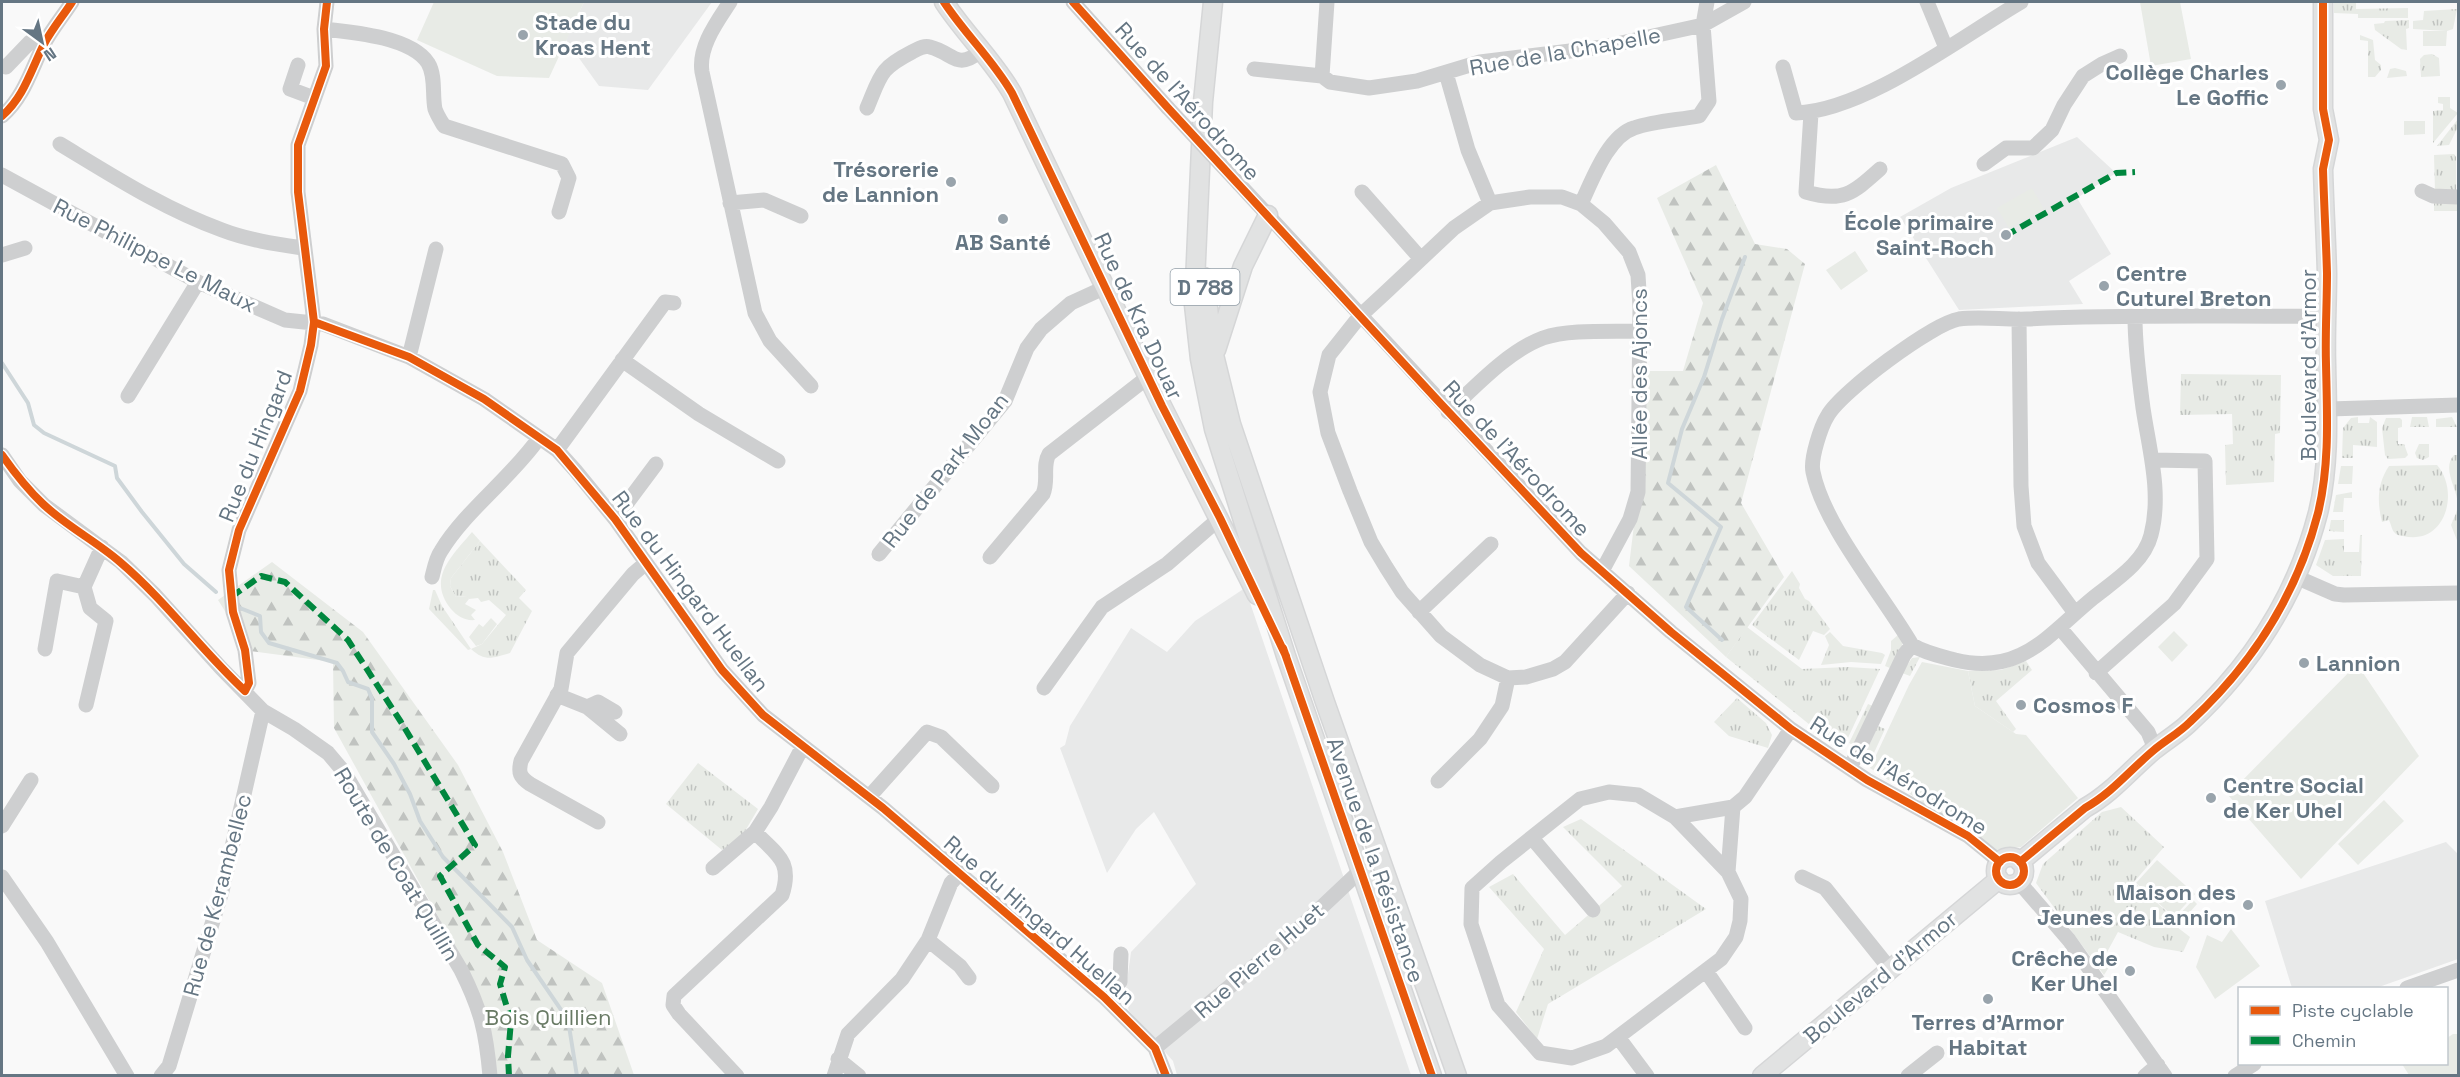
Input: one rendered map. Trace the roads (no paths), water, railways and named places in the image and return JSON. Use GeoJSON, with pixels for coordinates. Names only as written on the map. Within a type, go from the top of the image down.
{"type":"FeatureCollection","features":[{"type":"Feature","properties":{"kind":"main road","name":"Rue de Kra Douar"},"geometry":{"type":"LineString","coordinates":[[944,2],[1001,75],[1012,93],[1148,377],[1220,518],[1286,656]]}},
{"type":"Feature","properties":{"kind":"main road","name":"Avenue de la Résistance"},"geometry":{"type":"LineString","coordinates":[[1213,2],[1203,102],[1194,304],[1200,359],[1214,429],[1286,656],[1432,1076]]}},
{"type":"Feature","properties":{"kind":"main road","name":"Boulevard d'Armor"},"geometry":{"type":"LineString","coordinates":[[2020,862],[2085,808],[2119,784],[2155,749],[2188,724],[2238,671],[2275,620],[2296,577],[2318,512],[2325,474],[2329,408],[2326,361],[2324,169],[2329,140],[2323,109],[2324,2]]}},
{"type":"Feature","properties":{"kind":"main road"},"geometry":{"type":"LineString","coordinates":[[1214,355],[1243,266],[1268,215]]}},
{"type":"Feature","properties":{"kind":"main road","name":"Avenue de la Résistance"},"geometry":{"type":"LineString","coordinates":[[1197,219],[1214,355],[1232,424],[1295,615],[1457,1073]]}},
{"type":"Feature","properties":{"kind":"main road"},"geometry":{"type":"LineString","coordinates":[[2008,858],[2020,862],[2024,870],[2019,882],[2006,884],[2000,870],[2008,858]]}},
{"type":"Feature","properties":{"kind":"main road","name":"Boulevard d'Armor"},"geometry":{"type":"LineString","coordinates":[[1762,1076],[1890,969],[2000,870]]}},
{"type":"Feature","properties":{"kind":"street"},"geometry":{"type":"LineString","coordinates":[[2,116],[22,93],[45,43],[72,2]]}},
{"type":"Feature","properties":{"kind":"street","name":"Rue du Hingard"},"geometry":{"type":"LineString","coordinates":[[245,690],[249,683],[245,650],[233,612],[229,570],[239,530],[300,391],[311,345],[314,322],[303,248],[298,192],[298,145],[326,66],[324,29],[327,2]]}},
{"type":"Feature","properties":{"kind":"street"},"geometry":{"type":"LineString","coordinates":[[730,2],[704,48],[701,59],[730,203],[752,303],[759,323],[770,341],[811,386]]}},
{"type":"Feature","properties":{"kind":"street","name":"Rue de l'Aérodrome"},"geometry":{"type":"LineString","coordinates":[[1073,2],[1448,412],[1581,553],[1671,632],[1791,729],[1850,768],[1968,836],[2000,870]]}},
{"type":"Feature","properties":{"kind":"street"},"geometry":{"type":"LineString","coordinates":[[1322,76],[1327,2]]}},
{"type":"Feature","properties":{"kind":"street"},"geometry":{"type":"LineString","coordinates":[[1581,204],[1602,161],[1618,137],[1632,128],[1699,116],[1709,101],[1703,25],[1707,2]]}},
{"type":"Feature","properties":{"kind":"street","name":"Rue de la Chapelle"},"geometry":{"type":"LineString","coordinates":[[1254,69],[1322,76],[1330,82],[1369,88],[1417,81],[1480,62],[1603,47],[1703,25],[1744,2]]}},
{"type":"Feature","properties":{"kind":"street"},"geometry":{"type":"LineString","coordinates":[[1927,2],[1946,48]]}},
{"type":"Feature","properties":{"kind":"street"},"geometry":{"type":"LineString","coordinates":[[1783,67],[1796,113],[1811,112],[1848,101],[1878,87],[2021,2]]}},
{"type":"Feature","properties":{"kind":"street"},"geometry":{"type":"LineString","coordinates":[[324,29],[375,34],[416,51],[428,64],[434,86],[435,110],[444,126],[562,164],[569,178],[560,212]]}},
{"type":"Feature","properties":{"kind":"street"},"geometry":{"type":"LineString","coordinates":[[2,66],[6,66],[30,42],[45,43]]}},
{"type":"Feature","properties":{"kind":"street"},"geometry":{"type":"LineString","coordinates":[[867,108],[885,68],[920,48],[930,47],[963,62],[970,60],[981,51]]}},
{"type":"Feature","properties":{"kind":"street"},"geometry":{"type":"LineString","coordinates":[[1984,164],[2006,148],[2033,148],[2052,130],[2064,105],[2083,76],[2102,64],[2120,57]]}},
{"type":"Feature","properties":{"kind":"street"},"geometry":{"type":"LineString","coordinates":[[298,65],[290,89],[314,98]]}},
{"type":"Feature","properties":{"kind":"street"},"geometry":{"type":"LineString","coordinates":[[1446,73],[1468,150],[1490,203]]}},
{"type":"Feature","properties":{"kind":"street"},"geometry":{"type":"LineString","coordinates":[[1811,112],[1806,192],[1828,199],[1854,191],[1880,169]]}},
{"type":"Feature","properties":{"kind":"street"},"geometry":{"type":"LineString","coordinates":[[60,144],[165,207],[224,231],[303,248]]}},
{"type":"Feature","properties":{"kind":"street","name":"Rue Philippe Le Maux"},"geometry":{"type":"LineString","coordinates":[[2,175],[198,282],[285,320],[314,322]]}},
{"type":"Feature","properties":{"kind":"street"},"geometry":{"type":"LineString","coordinates":[[2422,191],[2433,196],[2458,197]]}},
{"type":"Feature","properties":{"kind":"street"},"geometry":{"type":"LineString","coordinates":[[1362,192],[1421,259]]}},
{"type":"Feature","properties":{"kind":"street","name":"Allée des Ajoncs"},"geometry":{"type":"LineString","coordinates":[[1508,678],[1480,665],[1441,636],[1397,584],[1371,542],[1328,433],[1320,392],[1329,355],[1360,316],[1454,228],[1490,203],[1530,197],[1562,197],[1581,204],[1604,224],[1629,252],[1638,275],[1640,331],[1638,492],[1630,519],[1602,571]]}},
{"type":"Feature","properties":{"kind":"street"},"geometry":{"type":"LineString","coordinates":[[730,203],[764,200],[801,216]]}},
{"type":"Feature","properties":{"kind":"street"},"geometry":{"type":"LineString","coordinates":[[2,255],[25,249]]}},
{"type":"Feature","properties":{"kind":"street"},"geometry":{"type":"LineString","coordinates":[[410,357],[436,249]]}},
{"type":"Feature","properties":{"kind":"street"},"geometry":{"type":"LineString","coordinates":[[128,396],[198,282]]}},
{"type":"Feature","properties":{"kind":"street","name":"Rue de Park Moan"},"geometry":{"type":"LineString","coordinates":[[879,554],[1000,408],[1028,348],[1041,329],[1071,303],[1106,287]]}},
{"type":"Feature","properties":{"kind":"street"},"geometry":{"type":"LineString","coordinates":[[556,450],[665,302],[674,303]]}},
{"type":"Feature","properties":{"kind":"street"},"geometry":{"type":"LineString","coordinates":[[1908,650],[1827,509],[1812,469],[1817,441],[1827,415],[1878,369],[1930,331],[1958,319],[2081,316],[2327,316]]}},
{"type":"Feature","properties":{"kind":"street"},"geometry":{"type":"LineString","coordinates":[[1908,650],[1966,663],[2011,660],[2030,652],[2060,628],[2141,556],[2151,535],[2155,492],[2153,460],[2138,370],[2135,317]]}},
{"type":"Feature","properties":{"kind":"street"},"geometry":{"type":"LineString","coordinates":[[2019,319],[2021,486],[2024,526],[2038,563],[2075,613]]}},
{"type":"Feature","properties":{"kind":"street","name":"Rue du Hingard Huellan"},"geometry":{"type":"LineString","coordinates":[[314,322],[410,357],[484,399],[556,450],[615,519],[729,678],[763,715],[869,797],[1104,997],[1155,1048],[1166,1076]]}},
{"type":"Feature","properties":{"kind":"street"},"geometry":{"type":"LineString","coordinates":[[1448,412],[1485,378],[1525,347],[1544,338],[1564,334],[1640,331]]}},
{"type":"Feature","properties":{"kind":"street"},"geometry":{"type":"LineString","coordinates":[[622,360],[699,414],[778,461]]}},
{"type":"Feature","properties":{"kind":"street"},"geometry":{"type":"LineString","coordinates":[[990,557],[1043,494],[1047,482],[1046,465],[1049,454],[1148,377]]}},
{"type":"Feature","properties":{"kind":"street"},"geometry":{"type":"LineString","coordinates":[[2329,408],[2458,405]]}},
{"type":"Feature","properties":{"kind":"street"},"geometry":{"type":"LineString","coordinates":[[432,577],[440,552],[455,532],[514,470],[539,438]]}},
{"type":"Feature","properties":{"kind":"street","name":"Route de Coat Quillin"},"geometry":{"type":"LineString","coordinates":[[2,455],[20,481],[44,505],[102,547],[155,595],[220,668],[245,690],[263,711],[328,753],[344,772],[461,970],[475,998],[484,1026],[490,1076]]}},
{"type":"Feature","properties":{"kind":"street"},"geometry":{"type":"LineString","coordinates":[[2096,673],[2174,604],[2207,559],[2205,460],[2153,460]]}},
{"type":"Feature","properties":{"kind":"street"},"geometry":{"type":"LineString","coordinates":[[615,519],[656,464]]}},
{"type":"Feature","properties":{"kind":"street"},"geometry":{"type":"LineString","coordinates":[[1044,688],[1102,607],[1167,564],[1220,518]]}},
{"type":"Feature","properties":{"kind":"street"},"geometry":{"type":"LineString","coordinates":[[1419,612],[1491,544]]}},
{"type":"Feature","properties":{"kind":"street"},"geometry":{"type":"LineString","coordinates":[[86,705],[106,621],[90,608],[84,587],[102,547]]}},
{"type":"Feature","properties":{"kind":"street"},"geometry":{"type":"LineString","coordinates":[[598,822],[521,778],[519,770],[521,761],[561,689],[567,653],[633,574],[646,563]]}},
{"type":"Feature","properties":{"kind":"street"},"geometry":{"type":"LineString","coordinates":[[2296,577],[2336,594],[2344,595],[2458,593]]}},
{"type":"Feature","properties":{"kind":"street"},"geometry":{"type":"LineString","coordinates":[[45,649],[57,581],[84,587]]}},
{"type":"Feature","properties":{"kind":"street"},"geometry":{"type":"LineString","coordinates":[[1438,781],[1480,739],[1502,706],[1508,678],[1526,677],[1553,669],[1565,662],[1628,593]]}},
{"type":"Feature","properties":{"kind":"street"},"geometry":{"type":"LineString","coordinates":[[2060,628],[2148,732],[2155,749]]}},
{"type":"Feature","properties":{"kind":"street"},"geometry":{"type":"LineString","coordinates":[[1850,768],[1908,650]]}},
{"type":"Feature","properties":{"kind":"street"},"geometry":{"type":"LineString","coordinates":[[557,695],[587,707],[620,734]]}},
{"type":"Feature","properties":{"kind":"street"},"geometry":{"type":"LineString","coordinates":[[587,707],[598,702],[615,712]]}},
{"type":"Feature","properties":{"kind":"street","name":"Rue de Kerambellec"},"geometry":{"type":"LineString","coordinates":[[161,1076],[169,1066],[222,891],[263,711]]}},
{"type":"Feature","properties":{"kind":"street"},"geometry":{"type":"LineString","coordinates":[[1675,817],[1733,807],[1745,797],[1791,729]]}},
{"type":"Feature","properties":{"kind":"street"},"geometry":{"type":"LineString","coordinates":[[869,797],[927,732],[940,737],[992,786]]}},
{"type":"Feature","properties":{"kind":"street"},"geometry":{"type":"LineString","coordinates":[[713,868],[755,832],[803,746]]}},
{"type":"Feature","properties":{"kind":"street"},"geometry":{"type":"LineString","coordinates":[[2,826],[31,780]]}},
{"type":"Feature","properties":{"kind":"street"},"geometry":{"type":"LineString","coordinates":[[1609,792],[1638,795],[1675,817],[1728,872],[1741,899],[1738,929],[1729,950],[1706,971],[1606,1046],[1572,1058],[1540,1053],[1498,1005],[1471,924],[1472,888],[1532,838],[1580,799],[1609,792]]}},
{"type":"Feature","properties":{"kind":"street"},"geometry":{"type":"LineString","coordinates":[[1728,872],[1733,807]]}},
{"type":"Feature","properties":{"kind":"street"},"geometry":{"type":"LineString","coordinates":[[737,1076],[673,1005],[676,991],[782,895],[787,878],[784,862],[755,832]]}},
{"type":"Feature","properties":{"kind":"street"},"geometry":{"type":"LineString","coordinates":[[1532,838],[1593,910]]}},
{"type":"Feature","properties":{"kind":"street","name":"Rue Pierre Huet"},"geometry":{"type":"LineString","coordinates":[[1155,1048],[1290,937],[1361,870]]}},
{"type":"Feature","properties":{"kind":"street"},"geometry":{"type":"LineString","coordinates":[[834,1076],[848,1034],[902,979],[928,940],[951,883],[960,873]]}},
{"type":"Feature","properties":{"kind":"street"},"geometry":{"type":"LineString","coordinates":[[2,877],[59,961],[127,1076]]}},
{"type":"Feature","properties":{"kind":"street"},"geometry":{"type":"LineString","coordinates":[[1802,877],[1825,888],[1890,969]]}},
{"type":"Feature","properties":{"kind":"street"},"geometry":{"type":"LineString","coordinates":[[2019,882],[2069,940],[2162,1070],[2145,1076]]}},
{"type":"Feature","properties":{"kind":"street"},"geometry":{"type":"LineString","coordinates":[[928,940],[960,966],[969,978]]}},
{"type":"Feature","properties":{"kind":"street"},"geometry":{"type":"LineString","coordinates":[[1104,997],[1120,982],[1121,954]]}},
{"type":"Feature","properties":{"kind":"street"},"geometry":{"type":"LineString","coordinates":[[2410,987],[2458,970]]}},
{"type":"Feature","properties":{"kind":"street"},"geometry":{"type":"LineString","coordinates":[[1706,971],[1745,1028]]}},
{"type":"Feature","properties":{"kind":"street"},"geometry":{"type":"LineString","coordinates":[[1618,1037],[1647,1076]]}},
{"type":"Feature","properties":{"kind":"street"},"geometry":{"type":"LineString","coordinates":[[1908,1076],[1937,1053]]}},
{"type":"Feature","properties":{"kind":"street"},"geometry":{"type":"LineString","coordinates":[[838,1059],[859,1076]]}},
{"type":"Feature","properties":{"kind":"street"},"geometry":{"type":"LineString","coordinates":[[2235,1076],[2252,1065]]}},
{"type":"Feature","properties":{"kind":"waterway"},"geometry":{"type":"LineString","coordinates":[[1722,640],[1686,607],[1721,527],[1668,483],[1682,429],[1704,377],[1745,257]]}},
{"type":"Feature","properties":{"kind":"waterway"},"geometry":{"type":"LineString","coordinates":[[2,363],[28,403],[34,425],[44,433],[115,466],[117,478],[142,512],[184,564],[216,592]]}},
{"type":"Feature","properties":{"kind":"waterway"},"geometry":{"type":"LineString","coordinates":[[240,608],[260,616],[261,632],[269,643],[337,663],[348,682],[368,689],[372,699],[372,732],[394,764],[410,794],[420,821],[443,857],[512,927],[527,960],[568,1020],[577,1076]]}},
{"type":"Feature","properties":{"kind":"place","name":"Stade du Kroas Hent"},"geometry":{"type":"Point","coordinates":[523,35]}},
{"type":"Feature","properties":{"kind":"place","name":"Collège Charles Le Goffic"},"geometry":{"type":"Point","coordinates":[2281,85]}},
{"type":"Feature","properties":{"kind":"place","name":"Trésorerie de Lannion"},"geometry":{"type":"Point","coordinates":[951,182]}},
{"type":"Feature","properties":{"kind":"place","name":"AB Santé"},"geometry":{"type":"Point","coordinates":[1003,219]}},
{"type":"Feature","properties":{"kind":"place","name":"École primaire Saint-Roch"},"geometry":{"type":"Point","coordinates":[2006,235]}},
{"type":"Feature","properties":{"kind":"place","name":"Centre Cuturel Breton"},"geometry":{"type":"Point","coordinates":[2104,286]}},
{"type":"Feature","properties":{"kind":"place","name":"Lannion"},"geometry":{"type":"Point","coordinates":[2304,663]}},
{"type":"Feature","properties":{"kind":"place","name":"Cosmos F"},"geometry":{"type":"Point","coordinates":[2021,705]}},
{"type":"Feature","properties":{"kind":"place","name":"Centre Social de Ker Uhel"},"geometry":{"type":"Point","coordinates":[2211,798]}},
{"type":"Feature","properties":{"kind":"place","name":"Maison des Jeunes de Lannion"},"geometry":{"type":"Point","coordinates":[2248,905]}},
{"type":"Feature","properties":{"kind":"place","name":"Crêche de Ker Uhel"},"geometry":{"type":"Point","coordinates":[2130,971]}},
{"type":"Feature","properties":{"kind":"place","name":"Terres d'Armor Habitat"},"geometry":{"type":"Point","coordinates":[1988,999]}},
{"type":"Feature","properties":{"kind":"park label","name":"Bois Quillien"},"geometry":{"type":"Point","coordinates":[548,1017]}}]}
